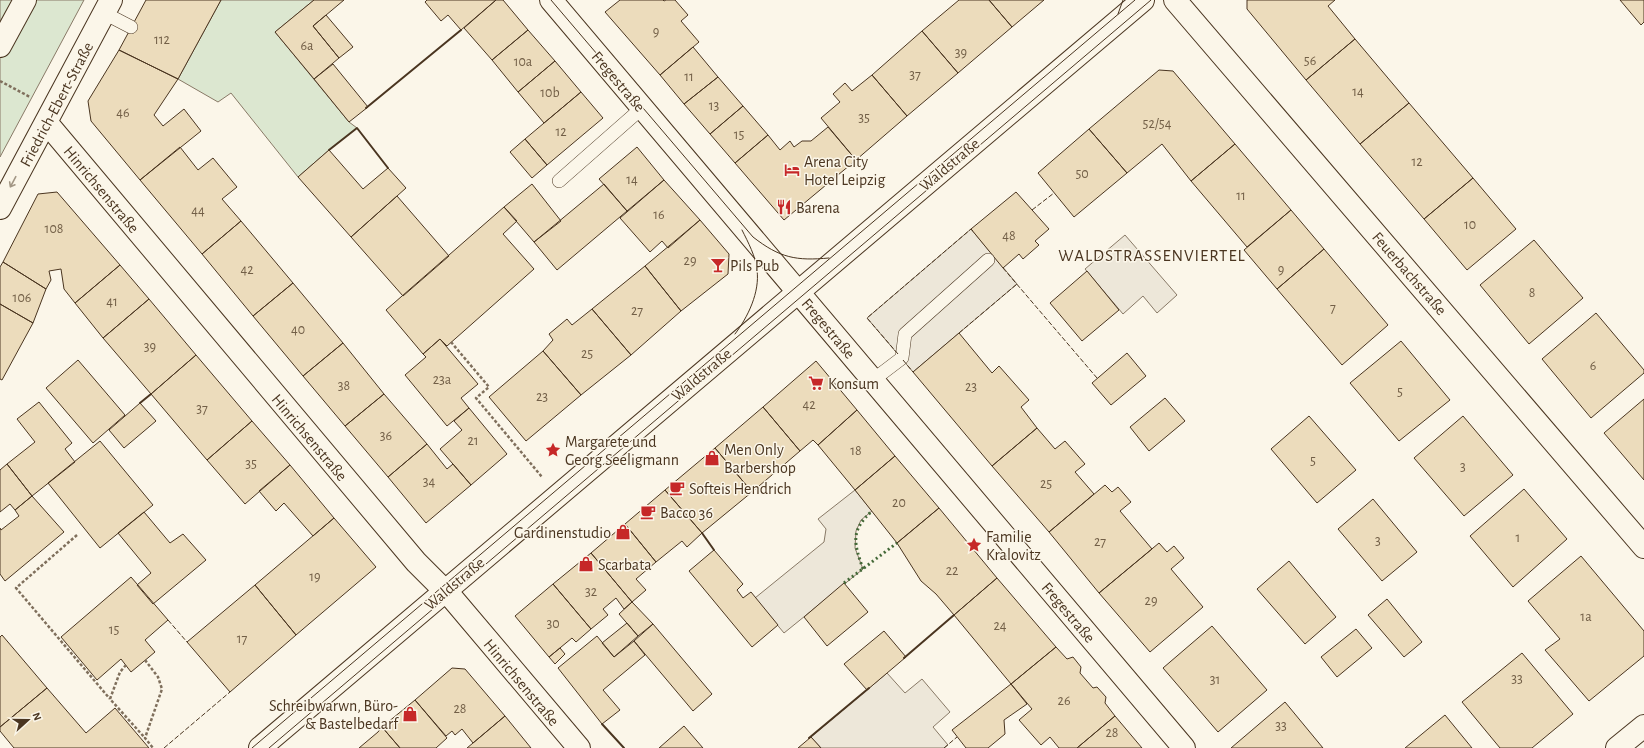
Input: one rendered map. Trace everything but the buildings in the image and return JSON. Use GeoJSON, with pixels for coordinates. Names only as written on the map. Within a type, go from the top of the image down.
{"type":"FeatureCollection","features":[{"type":"Feature","properties":{"kind":"street"},"geometry":{"type":"LineString","coordinates":[[0,46],[25,0]]}},
{"type":"Feature","properties":{"kind":"street","name":"Fregestraße"},"geometry":{"type":"LineString","coordinates":[[551,0],[1184,748]]}},
{"type":"Feature","properties":{"kind":"street","name":"Waldstraße"},"geometry":{"type":"LineString","coordinates":[[260,748],[1143,0]]}},
{"type":"Feature","properties":{"kind":"street","name":"Feuerbachstraße"},"geometry":{"type":"LineString","coordinates":[[1175,0],[1644,547]]}},
{"type":"Feature","properties":{"kind":"street","name":"Friedrich-Ebert-Straße"},"geometry":{"type":"LineString","coordinates":[[0,208],[108,7]]}},
{"type":"Feature","properties":{"kind":"street","name":"Hinrichsenstraße"},"geometry":{"type":"LineString","coordinates":[[50,115],[416,562],[445,591],[579,748]]}},
{"type":"Feature","properties":{"kind":"street"},"geometry":{"type":"LineString","coordinates":[[1617,748],[1644,726]]}},
{"type":"Feature","properties":{"kind":"lane"},"geometry":{"type":"LineString","coordinates":[[108,7],[131,27]]}},
{"type":"Feature","properties":{"kind":"lane"},"geometry":{"type":"LineString","coordinates":[[559,181],[642,108]]}},
{"type":"Feature","properties":{"kind":"lane"},"geometry":{"type":"LineString","coordinates":[[873,380],[902,358],[905,334],[988,260]]}},
{"type":"Feature","properties":{"kind":"path"},"geometry":{"type":"LineString","coordinates":[[0,81],[50,115]]}},
{"type":"Feature","properties":{"kind":"path"},"geometry":{"type":"LineString","coordinates":[[451,342],[489,387],[476,398],[557,496]]}},
{"type":"Feature","properties":{"kind":"path"},"geometry":{"type":"LineString","coordinates":[[78,535],[16,588],[152,748]]}},
{"type":"Feature","properties":{"kind":"path"},"geometry":{"type":"LineString","coordinates":[[144,738],[162,689],[158,677],[145,660]]}},
{"type":"Feature","properties":{"kind":"path"},"geometry":{"type":"LineString","coordinates":[[110,699],[120,672],[126,665]]}},
{"type":"Feature","properties":{"kind":"green space"},"geometry":{"type":"Polygon","coordinates":[[[0,0],[84,0],[0,157],[0,0]]]}},
{"type":"Feature","properties":{"kind":"green space"},"geometry":{"type":"Polygon","coordinates":[[[221,0],[314,0],[275,32],[349,122],[357,128],[298,177],[231,93],[218,102],[178,79],[221,0]]]}},
{"type":"Feature","properties":{"kind":"shaded area"},"geometry":{"type":"Polygon","coordinates":[[[971,229],[1017,284],[913,372],[867,318],[971,229]]]}},
{"type":"Feature","properties":{"kind":"shaded area"},"geometry":{"type":"Polygon","coordinates":[[[1125,235],[1177,295],[1157,313],[1143,296],[1123,314],[1085,269],[1125,235]]]}},
{"type":"Feature","properties":{"kind":"shaded area"},"geometry":{"type":"Polygon","coordinates":[[[855,490],[872,511],[861,520],[856,531],[855,548],[863,569],[784,633],[755,598],[824,542],[826,529],[818,519],[855,490]]]}},
{"type":"Feature","properties":{"kind":"shaded area"},"geometry":{"type":"Polygon","coordinates":[[[887,673],[905,693],[922,679],[950,712],[933,727],[948,745],[944,748],[821,748],[811,737],[887,673]]]}},
{"type":"Feature","properties":{"kind":"tram line"},"geometry":{"type":"LineString","coordinates":[[551,0],[753,237],[780,254],[807,259],[829,258]]}},
{"type":"Feature","properties":{"kind":"tram line"},"geometry":{"type":"LineString","coordinates":[[1118,14],[1123,0]]}},
{"type":"Feature","properties":{"kind":"tram line"},"geometry":{"type":"LineString","coordinates":[[252,748],[1135,0]]}},
{"type":"Feature","properties":{"kind":"tram line"},"geometry":{"type":"LineString","coordinates":[[269,748],[1151,0]]}},
{"type":"Feature","properties":{"kind":"tram line"},"geometry":{"type":"LineString","coordinates":[[735,334],[752,304],[757,287],[757,270],[755,260],[742,230]]}},
{"type":"Feature","properties":{"kind":"hedge"},"geometry":{"type":"LineString","coordinates":[[863,569],[856,544],[857,531],[865,518],[872,511]]}},
{"type":"Feature","properties":{"kind":"hedge"},"geometry":{"type":"LineString","coordinates":[[844,583],[897,543]]}},
{"type":"Feature","properties":{"kind":"fence"},"geometry":{"type":"LineString","coordinates":[[1032,210],[1054,193]]}},
{"type":"Feature","properties":{"kind":"fence"},"geometry":{"type":"LineString","coordinates":[[898,354],[867,318],[971,229],[973,231]]}},
{"type":"Feature","properties":{"kind":"fence"},"geometry":{"type":"LineString","coordinates":[[1003,268],[1097,378]]}},
{"type":"Feature","properties":{"kind":"fence"},"geometry":{"type":"LineString","coordinates":[[959,333],[1017,284]]}},
{"type":"Feature","properties":{"kind":"fence"},"geometry":{"type":"LineString","coordinates":[[903,360],[913,372]]}},
{"type":"Feature","properties":{"kind":"fence"},"geometry":{"type":"LineString","coordinates":[[168,620],[187,642]]}},
{"type":"Feature","properties":{"kind":"fence"},"geometry":{"type":"LineString","coordinates":[[164,748],[230,692]]}},
{"type":"Feature","properties":{"kind":"fence"},"geometry":{"type":"LineString","coordinates":[[944,748],[957,737]]}},
{"type":"Feature","properties":{"kind":"wall"},"geometry":{"type":"LineString","coordinates":[[366,108],[461,30]]}},
{"type":"Feature","properties":{"kind":"wall"},"geometry":{"type":"LineString","coordinates":[[329,150],[357,128],[388,168]]}},
{"type":"Feature","properties":{"kind":"wall"},"geometry":{"type":"LineString","coordinates":[[140,403],[151,394]]}},
{"type":"Feature","properties":{"kind":"wall"},"geometry":{"type":"LineString","coordinates":[[702,533],[714,550]]}},
{"type":"Feature","properties":{"kind":"wall"},"geometry":{"type":"LineString","coordinates":[[904,658],[954,615]]}},
{"type":"Feature","properties":{"kind":"wall"},"geometry":{"type":"LineString","coordinates":[[809,738],[869,688]]}},
{"type":"Feature","properties":{"kind":"wall"},"geometry":{"type":"LineString","coordinates":[[602,724],[624,748]]}},
{"type":"Feature","properties":{"kind":"place","name":"Arena City Hotel Leipzig"},"geometry":{"type":"Point","coordinates":[792,170]}},
{"type":"Feature","properties":{"kind":"place","name":"Barena"},"geometry":{"type":"Point","coordinates":[784,207]}},
{"type":"Feature","properties":{"kind":"place","name":"Pils Pub"},"geometry":{"type":"Point","coordinates":[718,265]}},
{"type":"Feature","properties":{"kind":"place","name":"Konsum"},"geometry":{"type":"Point","coordinates":[816,383]}},
{"type":"Feature","properties":{"kind":"place","name":"Margarete und Georg Seeligmann"},"geometry":{"type":"Point","coordinates":[553,450]}},
{"type":"Feature","properties":{"kind":"place","name":"Men Only Barbershop"},"geometry":{"type":"Point","coordinates":[712,458]}},
{"type":"Feature","properties":{"kind":"place","name":"Softeis Hendrich"},"geometry":{"type":"Point","coordinates":[677,488]}},
{"type":"Feature","properties":{"kind":"place","name":"Bacco 36"},"geometry":{"type":"Point","coordinates":[648,512]}},
{"type":"Feature","properties":{"kind":"place","name":"Gardinenstudio"},"geometry":{"type":"Point","coordinates":[623,532]}},
{"type":"Feature","properties":{"kind":"place","name":"Familie Kralovitz"},"geometry":{"type":"Point","coordinates":[974,545]}},
{"type":"Feature","properties":{"kind":"place","name":"Scarbata"},"geometry":{"type":"Point","coordinates":[586,564]}},
{"type":"Feature","properties":{"kind":"place","name":"Schreibwarwn, Büro- & Bastelbedarf"},"geometry":{"type":"Point","coordinates":[410,714]}},
{"type":"Feature","properties":{"kind":"district","name":"WALDSTRASSENVIERTEL"},"geometry":{"type":"Point","coordinates":[1152,255]}}]}
